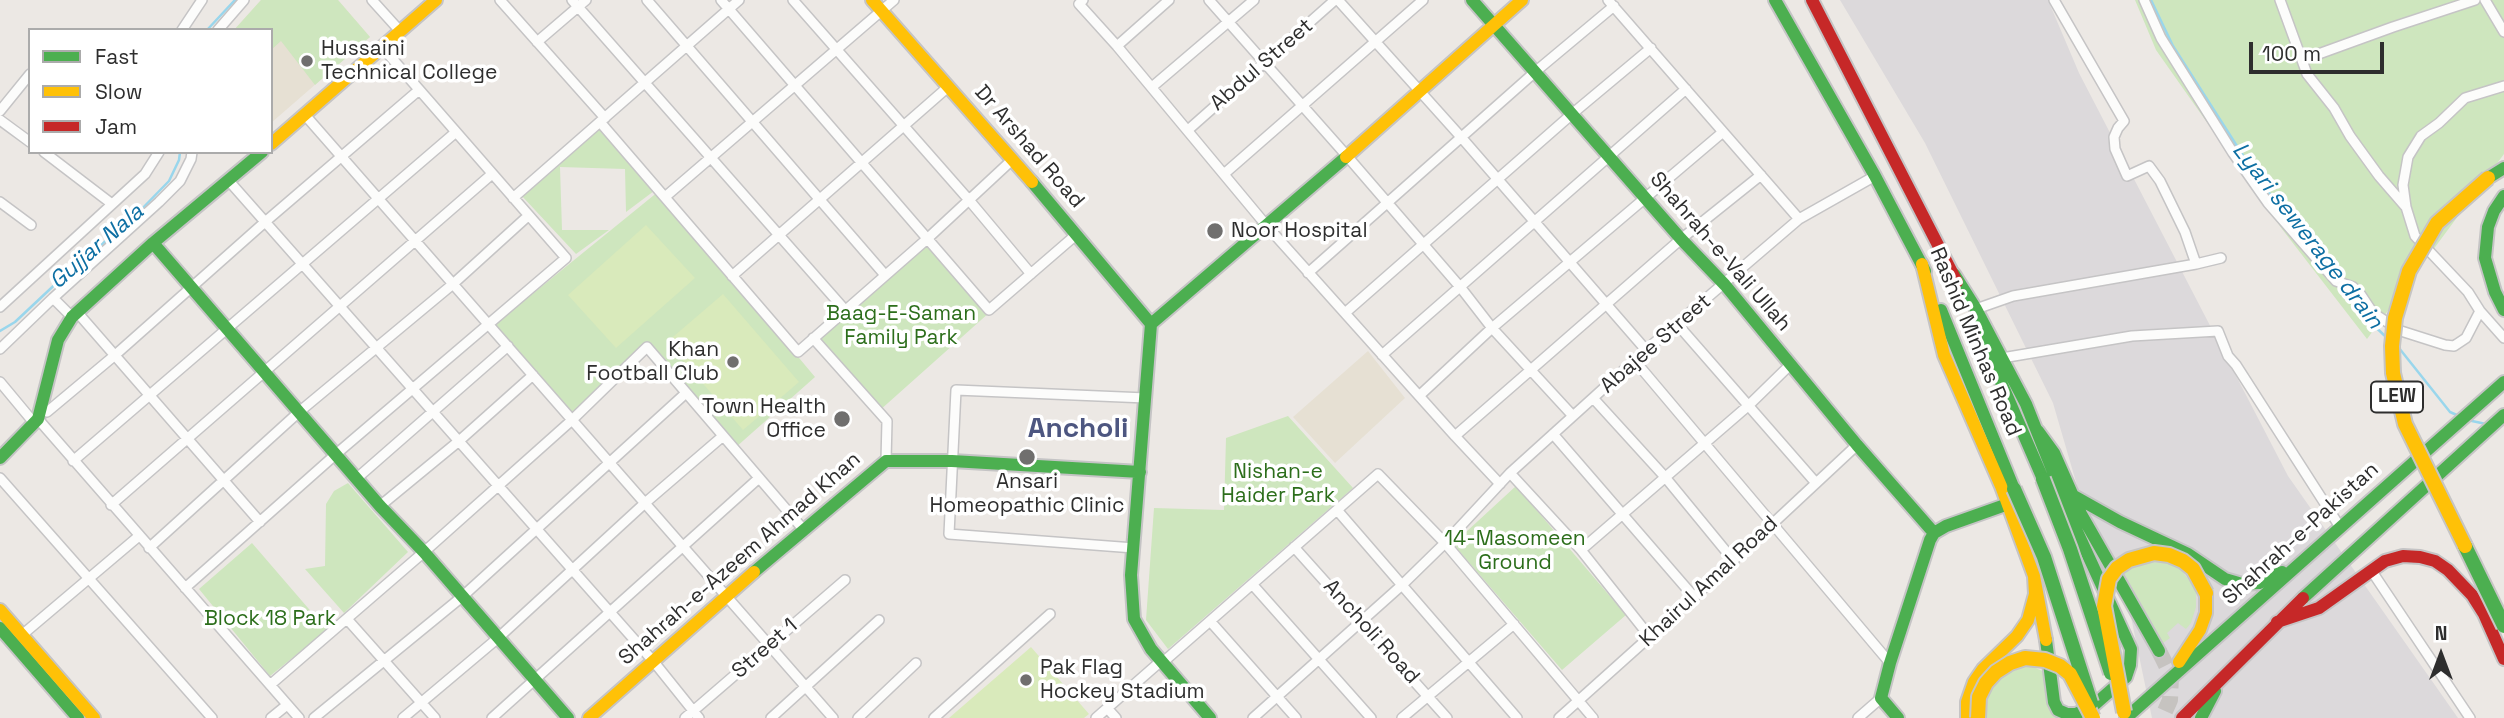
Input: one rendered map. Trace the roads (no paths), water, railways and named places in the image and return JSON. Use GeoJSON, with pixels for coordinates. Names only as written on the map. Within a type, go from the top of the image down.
{"type":"FeatureCollection","features":[{"type":"Feature","properties":{"kind":"main road"},"geometry":{"type":"LineString","coordinates":[[273,142],[436,0]]}},
{"type":"Feature","properties":{"kind":"main road","name":"Shahrah-e-Vali Ullah"},"geometry":{"type":"LineString","coordinates":[[1472,0],[1681,239],[1725,285],[1857,445],[1934,533]]}},
{"type":"Feature","properties":{"kind":"main road"},"geometry":{"type":"LineString","coordinates":[[1210,718],[1161,662],[1140,634],[1134,619],[1132,575],[1151,324],[1347,156],[1522,0]]}},
{"type":"Feature","properties":{"kind":"main road","name":"Rashid Minhas Road"},"geometry":{"type":"LineString","coordinates":[[1775,0],[1922,264],[2044,557],[2094,718]]}},
{"type":"Feature","properties":{"kind":"main road","name":"Rashid Minhas Road"},"geometry":{"type":"LineString","coordinates":[[1812,0],[1954,274],[2070,549],[2125,716]]}},
{"type":"Feature","properties":{"kind":"main road","name":"Dr Arshad Road"},"geometry":{"type":"LineString","coordinates":[[877,6],[1077,234],[1151,324]]}},
{"type":"Feature","properties":{"kind":"main road"},"geometry":{"type":"LineString","coordinates":[[0,458],[38,418],[58,341],[74,314],[153,243],[260,154]]}},
{"type":"Feature","properties":{"kind":"main road","name":"LEW"},"geometry":{"type":"LineString","coordinates":[[2504,168],[2461,200],[2437,223],[2415,258],[2401,292],[2395,318],[2392,359],[2397,397],[2405,424],[2504,626]]}},
{"type":"Feature","properties":{"kind":"main road"},"geometry":{"type":"LineString","coordinates":[[2504,197],[2494,211],[2488,227],[2485,258],[2495,292],[2504,310]]}},
{"type":"Feature","properties":{"kind":"main road"},"geometry":{"type":"LineString","coordinates":[[153,243],[356,480],[425,552],[568,718]]}},
{"type":"Feature","properties":{"kind":"main road"},"geometry":{"type":"LineString","coordinates":[[1922,264],[1944,355],[2008,504],[2034,576],[2043,614],[2054,702],[2058,710],[2076,714],[2093,706],[2126,677],[2131,649],[2074,527],[2038,431],[1976,309],[1954,274]]}},
{"type":"Feature","properties":{"kind":"main road","name":"Shahrah-e-Pakistan"},"geometry":{"type":"LineString","coordinates":[[2125,716],[2154,694],[2504,382]]}},
{"type":"Feature","properties":{"kind":"main road"},"geometry":{"type":"LineString","coordinates":[[2182,718],[2277,622],[2504,415]]}},
{"type":"Feature","properties":{"kind":"main road"},"geometry":{"type":"LineString","coordinates":[[2038,431],[2054,453],[2072,495],[2159,651]]}},
{"type":"Feature","properties":{"kind":"main road","name":"Shahrah-e-Azeem Ahmad Khan"},"geometry":{"type":"LineString","coordinates":[[589,718],[803,529],[886,461],[952,461],[1140,472]]}},
{"type":"Feature","properties":{"kind":"main road"},"geometry":{"type":"LineString","coordinates":[[2072,495],[2120,522],[2189,554],[2225,579],[2242,584],[2259,583],[2316,549]]}},
{"type":"Feature","properties":{"kind":"main road"},"geometry":{"type":"LineString","coordinates":[[1898,718],[1881,698],[1925,553],[1934,533],[1946,526],[2008,504]]}},
{"type":"Feature","properties":{"kind":"main road"},"geometry":{"type":"LineString","coordinates":[[2125,716],[2104,606],[2109,579],[2117,568],[2141,555],[2154,553],[2169,555],[2193,569],[2206,593],[2206,613],[2191,647],[2154,694]]}},
{"type":"Feature","properties":{"kind":"main road"},"geometry":{"type":"LineString","coordinates":[[2277,622],[2319,608],[2385,561],[2403,556],[2427,559],[2448,570],[2472,595],[2484,614],[2504,659]]}},
{"type":"Feature","properties":{"kind":"main road"},"geometry":{"type":"LineString","coordinates":[[1967,718],[1967,702],[1974,682],[1983,669],[2017,636],[2028,620],[2035,594],[2034,576]]}},
{"type":"Feature","properties":{"kind":"main road"},"geometry":{"type":"LineString","coordinates":[[0,610],[94,718]]}},
{"type":"Feature","properties":{"kind":"main road"},"geometry":{"type":"LineString","coordinates":[[0,628],[78,718]]}},
{"type":"Feature","properties":{"kind":"main road"},"geometry":{"type":"LineString","coordinates":[[1978,718],[1979,697],[1986,683],[2010,663],[2025,658],[2045,660],[2070,674],[2094,718]]}},
{"type":"Feature","properties":{"kind":"main road"},"geometry":{"type":"LineString","coordinates":[[2201,718],[2230,669]]}},
{"type":"Feature","properties":{"kind":"street"},"geometry":{"type":"LineString","coordinates":[[183,28],[202,0]]}},
{"type":"Feature","properties":{"kind":"street"},"geometry":{"type":"LineString","coordinates":[[220,28],[244,0]]}},
{"type":"Feature","properties":{"kind":"street"},"geometry":{"type":"LineString","coordinates":[[372,0],[400,31]]}},
{"type":"Feature","properties":{"kind":"street"},"geometry":{"type":"LineString","coordinates":[[500,0],[798,352],[1012,160]]}},
{"type":"Feature","properties":{"kind":"street"},"geometry":{"type":"LineString","coordinates":[[647,0],[885,275]]}},
{"type":"Feature","properties":{"kind":"street"},"geometry":{"type":"LineString","coordinates":[[721,0],[989,310],[1077,234]]}},
{"type":"Feature","properties":{"kind":"street"},"geometry":{"type":"LineString","coordinates":[[513,198],[739,0]]}},
{"type":"Feature","properties":{"kind":"street"},"geometry":{"type":"LineString","coordinates":[[793,0],[1031,274]]}},
{"type":"Feature","properties":{"kind":"street"},"geometry":{"type":"LineString","coordinates":[[665,197],[837,50],[877,6],[894,0]]}},
{"type":"Feature","properties":{"kind":"street"},"geometry":{"type":"LineString","coordinates":[[1083,0],[1079,4],[1152,87],[1266,225],[1500,484]]}},
{"type":"Feature","properties":{"kind":"street"},"geometry":{"type":"LineString","coordinates":[[1117,46],[1169,0]]}},
{"type":"Feature","properties":{"kind":"street"},"geometry":{"type":"LineString","coordinates":[[1209,0],[1461,288],[1492,328],[1573,416]]}},
{"type":"Feature","properties":{"kind":"street"},"geometry":{"type":"LineString","coordinates":[[1152,87],[1254,0]]}},
{"type":"Feature","properties":{"kind":"street"},"geometry":{"type":"LineString","coordinates":[[1337,0],[1461,137],[1646,350]]}},
{"type":"Feature","properties":{"kind":"street","name":"Abdul Street"},"geometry":{"type":"LineString","coordinates":[[1188,130],[1337,0]]}},
{"type":"Feature","properties":{"kind":"street"},"geometry":{"type":"LineString","coordinates":[[1224,174],[1423,0]]}},
{"type":"Feature","properties":{"kind":"street"},"geometry":{"type":"LineString","coordinates":[[2054,0],[2124,121],[2114,137],[2115,149],[2127,176],[2149,166],[2170,201],[2196,264]]}},
{"type":"Feature","properties":{"kind":"street"},"geometry":{"type":"LineString","coordinates":[[2144,0],[2161,38],[2240,163],[2268,203],[2336,281],[2353,287],[2373,313],[2402,331],[2445,345],[2454,346],[2466,338],[2480,311]]}},
{"type":"Feature","properties":{"kind":"street"},"geometry":{"type":"LineString","coordinates":[[2280,0],[2307,74],[2334,108],[2350,136],[2406,207]]}},
{"type":"Feature","properties":{"kind":"street"},"geometry":{"type":"LineString","coordinates":[[2302,60],[2475,0]]}},
{"type":"Feature","properties":{"kind":"street"},"geometry":{"type":"LineString","coordinates":[[2485,0],[2504,32]]}},
{"type":"Feature","properties":{"kind":"street"},"geometry":{"type":"LineString","coordinates":[[537,42],[579,2],[645,83],[845,310]]}},
{"type":"Feature","properties":{"kind":"street"},"geometry":{"type":"LineString","coordinates":[[1308,272],[1611,3],[1799,219]]}},
{"type":"Feature","properties":{"kind":"street"},"geometry":{"type":"LineString","coordinates":[[185,588],[335,455],[566,258],[382,47]]}},
{"type":"Feature","properties":{"kind":"street"},"geometry":{"type":"LineString","coordinates":[[1345,313],[1651,48]]}},
{"type":"Feature","properties":{"kind":"street"},"geometry":{"type":"LineString","coordinates":[[0,111],[28,76]]}},
{"type":"Feature","properties":{"kind":"street"},"geometry":{"type":"LineString","coordinates":[[2504,86],[2465,98],[2421,136],[2408,157],[2403,185],[2406,207],[2415,236],[2468,292],[2480,311],[2504,338]]}},
{"type":"Feature","properties":{"kind":"street"},"geometry":{"type":"LineString","coordinates":[[732,276],[948,87]]}},
{"type":"Feature","properties":{"kind":"street"},"geometry":{"type":"LineString","coordinates":[[1382,355],[1686,89]]}},
{"type":"Feature","properties":{"kind":"street"},"geometry":{"type":"LineString","coordinates":[[38,418],[114,356],[419,90]]}},
{"type":"Feature","properties":{"kind":"street"},"geometry":{"type":"LineString","coordinates":[[304,115],[833,718]]}},
{"type":"Feature","properties":{"kind":"street"},"geometry":{"type":"LineString","coordinates":[[0,120],[28,141]]}},
{"type":"Feature","properties":{"kind":"street"},"geometry":{"type":"LineString","coordinates":[[73,461],[456,132]]}},
{"type":"Feature","properties":{"kind":"street"},"geometry":{"type":"LineString","coordinates":[[1419,396],[1492,328],[1723,132]]}},
{"type":"Feature","properties":{"kind":"street"},"geometry":{"type":"LineString","coordinates":[[47,154],[112,204]]}},
{"type":"Feature","properties":{"kind":"street"},"geometry":{"type":"LineString","coordinates":[[0,307],[145,174],[158,154]]}},
{"type":"Feature","properties":{"kind":"street"},"geometry":{"type":"LineString","coordinates":[[0,349],[180,181],[191,154]]}},
{"type":"Feature","properties":{"kind":"street"},"geometry":{"type":"LineString","coordinates":[[111,505],[492,174]]}},
{"type":"Feature","properties":{"kind":"street"},"geometry":{"type":"LineString","coordinates":[[1455,436],[1681,239],[1761,175]]}},
{"type":"Feature","properties":{"kind":"street","name":"Abajee Street"},"geometry":{"type":"LineString","coordinates":[[1253,718],[1402,585],[1510,473],[1646,350],[1799,219],[1875,177]]}},
{"type":"Feature","properties":{"kind":"street"},"geometry":{"type":"LineString","coordinates":[[229,181],[654,662],[692,716]]}},
{"type":"Feature","properties":{"kind":"street"},"geometry":{"type":"LineString","coordinates":[[0,202],[31,225]]}},
{"type":"Feature","properties":{"kind":"street"},"geometry":{"type":"LineString","coordinates":[[149,548],[222,479],[453,284],[528,216]]}},
{"type":"Feature","properties":{"kind":"street"},"geometry":{"type":"LineString","coordinates":[[1976,309],[2012,296],[2221,258]]}},
{"type":"Feature","properties":{"kind":"street"},"geometry":{"type":"LineString","coordinates":[[53,298],[74,314],[114,356],[260,522]]}},
{"type":"Feature","properties":{"kind":"street"},"geometry":{"type":"LineString","coordinates":[[1678,325],[1816,483]]}},
{"type":"Feature","properties":{"kind":"street"},"geometry":{"type":"LineString","coordinates":[[2002,358],[2132,336],[2218,331],[2228,356],[2340,527]]}},
{"type":"Feature","properties":{"kind":"street"},"geometry":{"type":"LineString","coordinates":[[813,338],[887,421],[886,461]]}},
{"type":"Feature","properties":{"kind":"street"},"geometry":{"type":"LineString","coordinates":[[356,480],[508,346]]}},
{"type":"Feature","properties":{"kind":"street"},"geometry":{"type":"LineString","coordinates":[[270,685],[499,486],[647,347],[803,529]]}},
{"type":"Feature","properties":{"kind":"street"},"geometry":{"type":"LineString","coordinates":[[1635,361],[1890,663]]}},
{"type":"Feature","properties":{"kind":"street"},"geometry":{"type":"LineString","coordinates":[[1581,550],[1749,405],[1791,364]]}},
{"type":"Feature","properties":{"kind":"street"},"geometry":{"type":"LineString","coordinates":[[380,506],[533,375]]}},
{"type":"Feature","properties":{"kind":"street"},"geometry":{"type":"LineString","coordinates":[[0,382],[38,418],[299,718]]}},
{"type":"Feature","properties":{"kind":"street"},"geometry":{"type":"LineString","coordinates":[[1134,548],[949,534],[956,390],[1146,398]]}},
{"type":"Feature","properties":{"kind":"street"},"geometry":{"type":"LineString","coordinates":[[314,718],[463,596],[686,393]]}},
{"type":"Feature","properties":{"kind":"street"},"geometry":{"type":"LineString","coordinates":[[1593,398],[1665,477],[1734,561]]}},
{"type":"Feature","properties":{"kind":"street"},"geometry":{"type":"LineString","coordinates":[[1553,434],[1694,597]]}},
{"type":"Feature","properties":{"kind":"street"},"geometry":{"type":"LineString","coordinates":[[403,718],[498,638],[645,503],[723,436]]}},
{"type":"Feature","properties":{"kind":"street","name":"Khairul Amal Road"},"geometry":{"type":"LineString","coordinates":[[1559,718],[1734,561],[1857,445]]}},
{"type":"Feature","properties":{"kind":"street"},"geometry":{"type":"LineString","coordinates":[[1510,473],[1581,550],[1650,637]]}},
{"type":"Feature","properties":{"kind":"street"},"geometry":{"type":"LineString","coordinates":[[1096,718],[1378,474],[1445,543],[1593,718]]}},
{"type":"Feature","properties":{"kind":"street"},"geometry":{"type":"LineString","coordinates":[[0,478],[212,718]]}},
{"type":"Feature","properties":{"kind":"street"},"geometry":{"type":"LineString","coordinates":[[492,718],[759,478]]}},
{"type":"Feature","properties":{"kind":"street"},"geometry":{"type":"LineString","coordinates":[[1337,510],[1517,718]]}},
{"type":"Feature","properties":{"kind":"street"},"geometry":{"type":"LineString","coordinates":[[22,635],[139,536]]}},
{"type":"Feature","properties":{"kind":"street","name":"Ancholi Road"},"geometry":{"type":"LineString","coordinates":[[1294,547],[1447,718]]}},
{"type":"Feature","properties":{"kind":"street"},"geometry":{"type":"LineString","coordinates":[[2371,570],[2470,718]]}},
{"type":"Feature","properties":{"kind":"street","name":"Street 1"},"geometry":{"type":"LineString","coordinates":[[692,716],[845,580]]}},
{"type":"Feature","properties":{"kind":"street"},"geometry":{"type":"LineString","coordinates":[[1252,584],[1371,718]]}},
{"type":"Feature","properties":{"kind":"street"},"geometry":{"type":"LineString","coordinates":[[933,718],[1050,614]]}},
{"type":"Feature","properties":{"kind":"street"},"geometry":{"type":"LineString","coordinates":[[348,619],[435,718]]}},
{"type":"Feature","properties":{"kind":"street"},"geometry":{"type":"LineString","coordinates":[[771,718],[879,620]]}},
{"type":"Feature","properties":{"kind":"street"},"geometry":{"type":"LineString","coordinates":[[1210,621],[1296,718]]}},
{"type":"Feature","properties":{"kind":"street"},"geometry":{"type":"LineString","coordinates":[[1402,718],[1514,624]]}},
{"type":"Feature","properties":{"kind":"street"},"geometry":{"type":"LineString","coordinates":[[858,718],[916,663]]}},
{"type":"Feature","properties":{"kind":"street"},"geometry":{"type":"LineString","coordinates":[[1858,718],[1881,698]]}},
{"type":"Feature","properties":{"kind":"street"},"geometry":{"type":"LineString","coordinates":[[271,718],[287,705]]}},
{"type":"Feature","properties":{"kind":"street"},"geometry":{"type":"LineString","coordinates":[[1107,708],[1116,718]]}},
{"type":"Feature","properties":{"kind":"waterway","name":"Gujjar Nala"},"geometry":{"type":"LineString","coordinates":[[209,28],[235,0]]}},
{"type":"Feature","properties":{"kind":"waterway","name":"Lyari sewerage drain"},"geometry":{"type":"LineString","coordinates":[[2151,0],[2173,46],[2251,168],[2275,201],[2312,240],[2342,279]]}},
{"type":"Feature","properties":{"kind":"waterway","name":"Gujjar Nala"},"geometry":{"type":"LineString","coordinates":[[0,331],[15,322],[64,276],[132,219],[169,181],[180,154]]}},
{"type":"Feature","properties":{"kind":"waterway","name":"Lyari sewerage drain"},"geometry":{"type":"LineString","coordinates":[[2346,288],[2364,316],[2386,337]]}},
{"type":"Feature","properties":{"kind":"waterway","name":"Lyari sewerage drain"},"geometry":{"type":"LineString","coordinates":[[2399,348],[2450,412],[2459,416]]}},
{"type":"Feature","properties":{"kind":"waterway","name":"Lyari sewerage drain"},"geometry":{"type":"LineString","coordinates":[[2472,421],[2486,424]]}},
{"type":"Feature","properties":{"kind":"tunnel"},"geometry":{"type":"LineString","coordinates":[[2159,651],[2171,675],[2170,700],[2162,718]]}},
{"type":"Feature","properties":{"kind":"place","name":"Hussaini Technical College"},"geometry":{"type":"Point","coordinates":[307,61]}},
{"type":"Feature","properties":{"kind":"place","name":"Noor Hospital"},"geometry":{"type":"Point","coordinates":[1215,231]}},
{"type":"Feature","properties":{"kind":"place","name":"Khan Football Club"},"geometry":{"type":"Point","coordinates":[733,362]}},
{"type":"Feature","properties":{"kind":"place","name":"Town Health Office"},"geometry":{"type":"Point","coordinates":[842,419]}},
{"type":"Feature","properties":{"kind":"place","name":"Ansari Homeopathic Clinic"},"geometry":{"type":"Point","coordinates":[1027,457]}},
{"type":"Feature","properties":{"kind":"place","name":"Pak Flag Hockey Stadium"},"geometry":{"type":"Point","coordinates":[1026,680]}},
{"type":"Feature","properties":{"kind":"district","name":"Ancholi"},"geometry":{"type":"Point","coordinates":[1078,429]}},
{"type":"Feature","properties":{"kind":"park label","name":"Baag-E-Saman Family Park"},"geometry":{"type":"Point","coordinates":[901,326]}},
{"type":"Feature","properties":{"kind":"park label","name":"Nishan-e Haider Park"},"geometry":{"type":"Point","coordinates":[1278,484]}},
{"type":"Feature","properties":{"kind":"park label","name":"14-Masomeen Ground"},"geometry":{"type":"Point","coordinates":[1515,551]}},
{"type":"Feature","properties":{"kind":"park label","name":"Block 18 Park"},"geometry":{"type":"Point","coordinates":[270,619]}}]}
